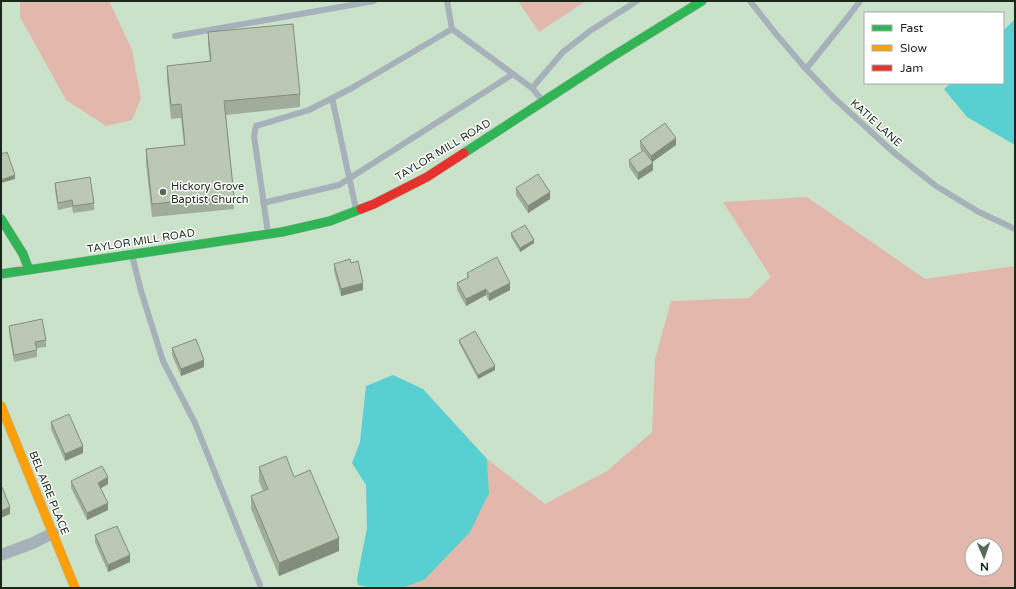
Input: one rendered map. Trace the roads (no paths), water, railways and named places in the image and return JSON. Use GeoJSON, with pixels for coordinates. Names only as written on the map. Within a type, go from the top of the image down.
{"type":"FeatureCollection","features":[{"type":"Feature","properties":{"kind":"main road","name":"TAYLOR MILL ROAD"},"geometry":{"type":"LineString","coordinates":[[1,274],[282,232],[330,221],[357,211],[374,204],[427,176],[610,58],[702,1]]}},
{"type":"Feature","properties":{"kind":"main road"},"geometry":{"type":"LineString","coordinates":[[1,219],[23,254],[29,270]]}},
{"type":"Feature","properties":{"kind":"main road","name":"BEL AIRE PLACE"},"geometry":{"type":"LineString","coordinates":[[1,406],[75,588]]}},
{"type":"Feature","properties":{"kind":"street"},"geometry":{"type":"LineString","coordinates":[[1,555],[33,543],[53,533]]}},
{"type":"Feature","properties":{"kind":"lane"},"geometry":{"type":"LineString","coordinates":[[175,36],[374,1]]}},
{"type":"Feature","properties":{"kind":"lane"},"geometry":{"type":"LineString","coordinates":[[446,1],[452,29],[532,88],[543,101]]}},
{"type":"Feature","properties":{"kind":"lane"},"geometry":{"type":"LineString","coordinates":[[532,88],[563,52],[637,1]]}},
{"type":"Feature","properties":{"kind":"lane","name":"KATIE LANE"},"geometry":{"type":"LineString","coordinates":[[750,1],[806,69],[834,98],[892,151],[936,186],[977,211],[1015,229]]}},
{"type":"Feature","properties":{"kind":"lane"},"geometry":{"type":"LineString","coordinates":[[806,69],[860,1]]}},
{"type":"Feature","properties":{"kind":"lane"},"geometry":{"type":"LineString","coordinates":[[268,234],[254,136],[256,126],[309,110],[352,88],[452,29]]}},
{"type":"Feature","properties":{"kind":"lane"},"geometry":{"type":"LineString","coordinates":[[263,203],[339,185],[513,74]]}},
{"type":"Feature","properties":{"kind":"lane"},"geometry":{"type":"LineString","coordinates":[[332,98],[357,211]]}},
{"type":"Feature","properties":{"kind":"lane"},"geometry":{"type":"LineString","coordinates":[[132,255],[141,291],[163,360],[195,423],[260,585]]}},
{"type":"Feature","properties":{"kind":"water"},"geometry":{"type":"Polygon","coordinates":[[[1015,19],[1015,145],[967,117],[944,89],[950,84],[1004,84],[1004,30],[1015,19]]]}},
{"type":"Feature","properties":{"kind":"water"},"geometry":{"type":"Polygon","coordinates":[[[393,375],[423,389],[487,459],[489,493],[470,532],[424,580],[402,588],[373,588],[358,585],[357,579],[367,528],[366,485],[352,463],[360,442],[366,386],[393,375]]]}},
{"type":"Feature","properties":{"kind":"place","name":"Hickory Grove Baptist Church"},"geometry":{"type":"Point","coordinates":[163,192]}}]}
